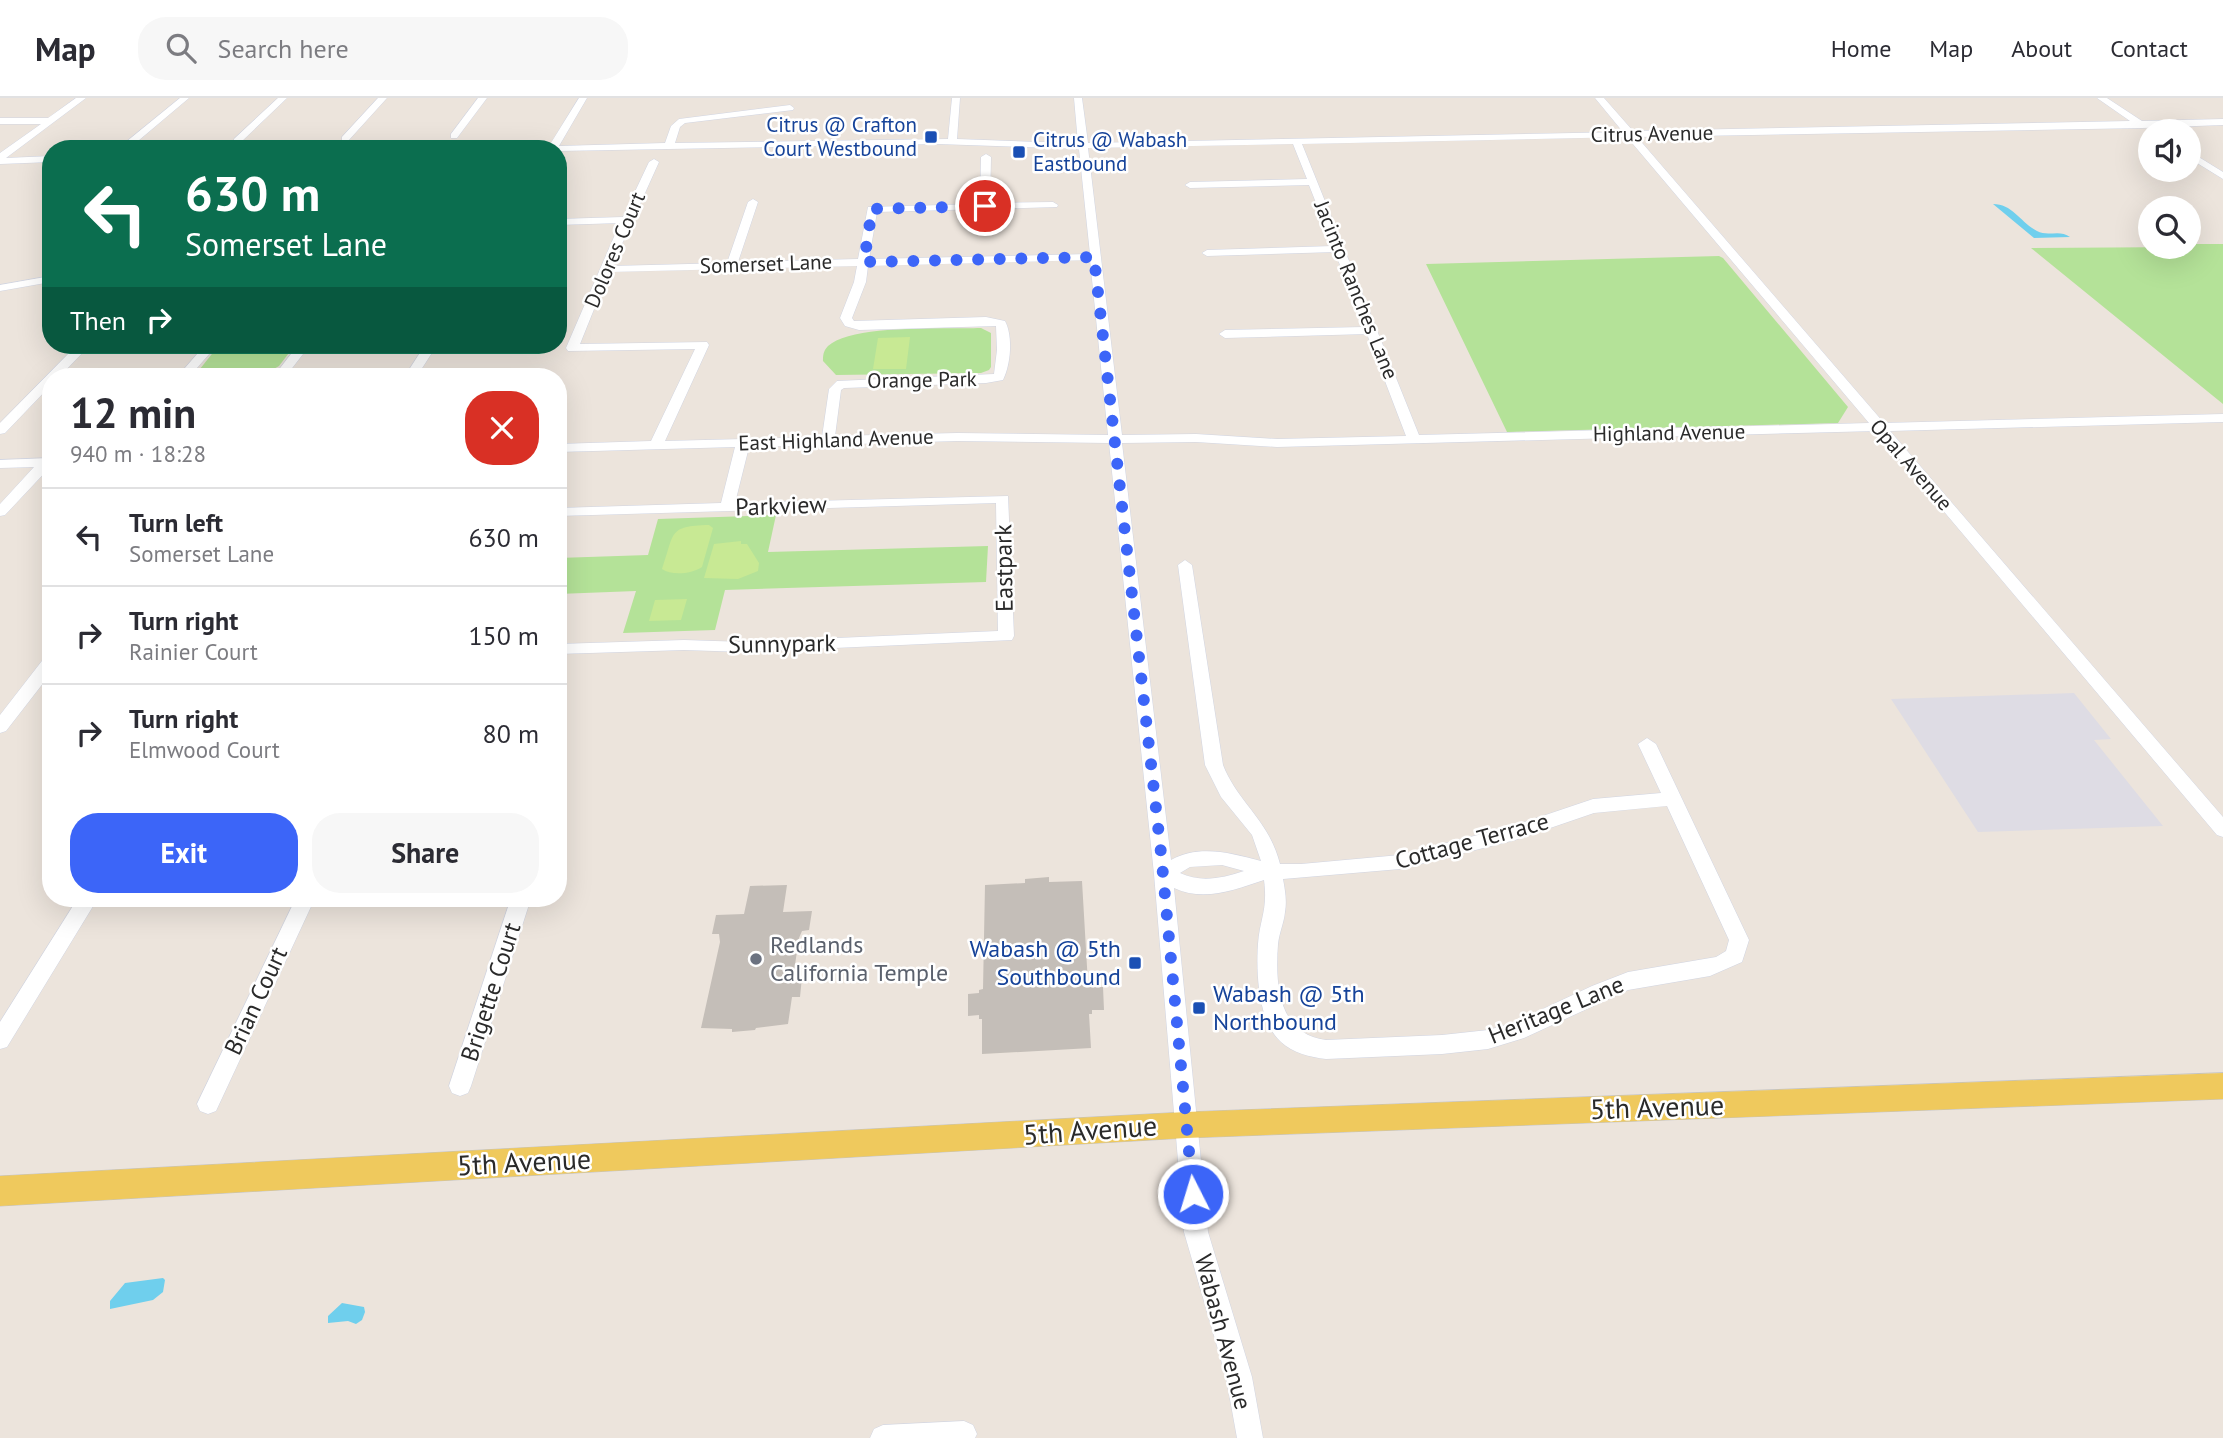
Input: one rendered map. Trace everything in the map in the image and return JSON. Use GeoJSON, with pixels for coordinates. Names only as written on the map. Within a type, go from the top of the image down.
{"type":"FeatureCollection","features":[{"type":"Feature","properties":{"kind":"main road","name":"5th Avenue"},"geometry":{"type":"LineString","coordinates":[[0,1191],[1186,1125],[2223,1086]]}},
{"type":"Feature","properties":{"kind":"street"},"geometry":{"type":"LineString","coordinates":[[0,159],[82,98]]}},
{"type":"Feature","properties":{"kind":"street"},"geometry":{"type":"LineString","coordinates":[[134,140],[185,98]]}},
{"type":"Feature","properties":{"kind":"street"},"geometry":{"type":"LineString","coordinates":[[238,140],[283,98]]}},
{"type":"Feature","properties":{"kind":"street"},"geometry":{"type":"LineString","coordinates":[[345,139],[383,98]]}},
{"type":"Feature","properties":{"kind":"street"},"geometry":{"type":"LineString","coordinates":[[454,136],[483,98]]}},
{"type":"Feature","properties":{"kind":"street"},"geometry":{"type":"LineString","coordinates":[[557,140],[583,98]]}},
{"type":"Feature","properties":{"kind":"street"},"geometry":{"type":"LineString","coordinates":[[952,141],[956,98]]}},
{"type":"Feature","properties":{"kind":"street","name":"Wabash Avenue"},"geometry":{"type":"LineString","coordinates":[[1078,98],[1081,146],[1163,874],[1196,1232],[1239,1377],[1250,1438]]}},
{"type":"Feature","properties":{"kind":"street","name":"Opal Avenue"},"geometry":{"type":"LineString","coordinates":[[1599,98],[2223,830]]}},
{"type":"Feature","properties":{"kind":"street"},"geometry":{"type":"LineString","coordinates":[[2101,98],[2138,123]]}},
{"type":"Feature","properties":{"kind":"street"},"geometry":{"type":"LineString","coordinates":[[669,146],[676,126],[682,121],[790,108]]}},
{"type":"Feature","properties":{"kind":"street"},"geometry":{"type":"LineString","coordinates":[[0,121],[52,121]]}},
{"type":"Feature","properties":{"kind":"street","name":"Citrus Avenue"},"geometry":{"type":"LineString","coordinates":[[2201,123],[2223,122]]}},
{"type":"Feature","properties":{"kind":"street","name":"Citrus Avenue"},"geometry":{"type":"LineString","coordinates":[[567,149],[952,141],[1081,146],[2138,124]]}},
{"type":"Feature","properties":{"kind":"street","name":"Jacinto Ranches Lane"},"geometry":{"type":"LineString","coordinates":[[1297,142],[1414,439]]}},
{"type":"Feature","properties":{"kind":"street"},"geometry":{"type":"LineString","coordinates":[[985,206],[986,157]]}},
{"type":"Feature","properties":{"kind":"street"},"geometry":{"type":"LineString","coordinates":[[0,159],[42,159]]}},
{"type":"Feature","properties":{"kind":"street","name":"Dolores Court"},"geometry":{"type":"LineString","coordinates":[[654,162],[572,348],[703,345],[656,446]]}},
{"type":"Feature","properties":{"kind":"street"},"geometry":{"type":"LineString","coordinates":[[2201,162],[2223,176]]}},
{"type":"Feature","properties":{"kind":"street"},"geometry":{"type":"LineString","coordinates":[[1190,185],[1313,182]]}},
{"type":"Feature","properties":{"kind":"street"},"geometry":{"type":"LineString","coordinates":[[732,265],[753,202]]}},
{"type":"Feature","properties":{"kind":"street"},"geometry":{"type":"LineString","coordinates":[[864,262],[872,209],[1053,205]]}},
{"type":"Feature","properties":{"kind":"street"},"geometry":{"type":"LineString","coordinates":[[567,222],[628,220]]}},
{"type":"Feature","properties":{"kind":"street"},"geometry":{"type":"LineString","coordinates":[[1207,253],[1340,249]]}},
{"type":"Feature","properties":{"kind":"street","name":"Somerset Lane"},"geometry":{"type":"LineString","coordinates":[[605,269],[1094,257]]}},
{"type":"Feature","properties":{"kind":"street","name":"Orange Park"},"geometry":{"type":"LineString","coordinates":[[828,440],[835,389],[841,384],[986,379],[999,377],[1002,369],[1004,329],[1001,323],[849,324],[846,318],[860,282],[864,262]]}},
{"type":"Feature","properties":{"kind":"street"},"geometry":{"type":"LineString","coordinates":[[0,288],[42,281]]}},
{"type":"Feature","properties":{"kind":"street"},"geometry":{"type":"LineString","coordinates":[[1225,334],[1372,330]]}},
{"type":"Feature","properties":{"kind":"street"},"geometry":{"type":"LineString","coordinates":[[61,368],[75,354]]}},
{"type":"Feature","properties":{"kind":"street"},"geometry":{"type":"LineString","coordinates":[[191,368],[203,354]]}},
{"type":"Feature","properties":{"kind":"street"},"geometry":{"type":"LineString","coordinates":[[286,368],[297,354]]}},
{"type":"Feature","properties":{"kind":"street"},"geometry":{"type":"LineString","coordinates":[[0,430],[42,387]]}},
{"type":"Feature","properties":{"kind":"street","name":"Highland Avenue"},"geometry":{"type":"LineString","coordinates":[[1114,439],[1196,438],[1277,443],[2223,418]]}},
{"type":"Feature","properties":{"kind":"street","name":"East Highland Avenue"},"geometry":{"type":"LineString","coordinates":[[567,448],[957,437],[1114,439]]}},
{"type":"Feature","properties":{"kind":"street"},"geometry":{"type":"LineString","coordinates":[[727,507],[743,443]]}},
{"type":"Feature","properties":{"kind":"street"},"geometry":{"type":"LineString","coordinates":[[0,464],[42,462]]}},
{"type":"Feature","properties":{"kind":"street"},"geometry":{"type":"LineString","coordinates":[[0,512],[42,468]]}},
{"type":"Feature","properties":{"kind":"street","name":"Parkview"},"geometry":{"type":"LineString","coordinates":[[567,512],[1003,499]]}},
{"type":"Feature","properties":{"kind":"street","name":"Eastpark"},"geometry":{"type":"LineString","coordinates":[[1003,499],[1006,636]]}},
{"type":"Feature","properties":{"kind":"street"},"geometry":{"type":"LineString","coordinates":[[1185,565],[1214,765],[1220,783],[1265,842],[1271,871]]}},
{"type":"Feature","properties":{"kind":"street","name":"Sunnypark"},"geometry":{"type":"LineString","coordinates":[[567,649],[684,645],[745,647],[1006,636]]}},
{"type":"Feature","properties":{"kind":"street"},"geometry":{"type":"LineString","coordinates":[[0,727],[42,673]]}},
{"type":"Feature","properties":{"kind":"street"},"geometry":{"type":"LineString","coordinates":[[1647,744],[1672,799]]}},
{"type":"Feature","properties":{"kind":"street","name":"Cottage Terrace"},"geometry":{"type":"LineString","coordinates":[[1163,874],[1187,860],[1222,858],[1271,871],[1301,873],[1400,862],[1515,833],[1593,806],[1672,799]]}},
{"type":"Feature","properties":{"kind":"street","name":"Heritage Lane"},"geometry":{"type":"LineString","coordinates":[[1271,871],[1276,907],[1268,942],[1270,986],[1282,1029],[1290,1038],[1313,1048],[1337,1050],[1482,1041],[1517,1031],[1588,996],[1630,980],[1721,966],[1735,956],[1739,940],[1672,799]]}},
{"type":"Feature","properties":{"kind":"street","name":"Cottage Terrace"},"geometry":{"type":"LineString","coordinates":[[1163,874],[1191,887],[1225,885],[1271,871]]}},
{"type":"Feature","properties":{"kind":"street"},"geometry":{"type":"LineString","coordinates":[[0,1040],[82,907]]}},
{"type":"Feature","properties":{"kind":"street","name":"Brian Court"},"geometry":{"type":"LineString","coordinates":[[208,1104],[301,907]]}},
{"type":"Feature","properties":{"kind":"street","name":"Brigette Court"},"geometry":{"type":"LineString","coordinates":[[460,1086],[518,907]]}},
{"type":"Feature","properties":{"kind":"street"},"geometry":{"type":"LineString","coordinates":[[883,1438],[964,1434]]}},
{"type":"Feature","properties":{"kind":"shaded area"},"geometry":{"type":"Polygon","coordinates":[[[2074,693],[2111,739],[2094,740],[2163,826],[1978,832],[1891,699],[2074,693]]]}},
{"type":"Feature","properties":{"kind":"green space"},"geometry":{"type":"Polygon","coordinates":[[[2201,244],[2223,244],[2223,404],[2031,248],[2138,247],[2138,259],[2201,259],[2201,244]]]}},
{"type":"Feature","properties":{"kind":"green space"},"geometry":{"type":"Polygon","coordinates":[[[1719,256],[1848,407],[1838,423],[1507,432],[1426,264],[1719,256]]]}},
{"type":"Feature","properties":{"kind":"green space"},"geometry":{"type":"Polygon","coordinates":[[[981,328],[991,333],[991,367],[981,373],[836,375],[823,361],[828,346],[857,334],[900,329],[981,328]]]}},
{"type":"Feature","properties":{"kind":"green space"},"geometry":{"type":"Polygon","coordinates":[[[910,337],[906,369],[873,369],[878,338],[910,337]]]}},
{"type":"Feature","properties":{"kind":"green space"},"geometry":{"type":"Polygon","coordinates":[[[212,354],[288,354],[276,368],[201,368],[212,354]]]}},
{"type":"Feature","properties":{"kind":"green space"},"geometry":{"type":"Polygon","coordinates":[[[776,515],[768,552],[988,546],[986,582],[725,590],[715,630],[623,633],[636,591],[567,594],[567,558],[648,555],[658,519],[776,515]]]}},
{"type":"Feature","properties":{"kind":"green space"},"geometry":{"type":"Polygon","coordinates":[[[709,525],[713,528],[702,567],[682,573],[671,573],[662,569],[672,540],[679,530],[709,525]]]}},
{"type":"Feature","properties":{"kind":"green space"},"geometry":{"type":"Polygon","coordinates":[[[741,541],[741,544],[747,544],[759,563],[758,571],[738,579],[704,578],[714,544],[741,541]]]}},
{"type":"Feature","properties":{"kind":"green space"},"geometry":{"type":"Polygon","coordinates":[[[687,599],[681,620],[649,621],[655,600],[687,599]]]}},
{"type":"Feature","properties":{"kind":"water"},"geometry":{"type":"Polygon","coordinates":[[[1993,204],[2011,210],[2037,231],[2070,237],[2034,238],[1993,204]]]}},
{"type":"Feature","properties":{"kind":"water"},"geometry":{"type":"Polygon","coordinates":[[[163,1278],[163,1292],[153,1300],[110,1309],[110,1301],[125,1283],[163,1278]]]}},
{"type":"Feature","properties":{"kind":"water"},"geometry":{"type":"Polygon","coordinates":[[[342,1303],[364,1307],[362,1320],[356,1324],[348,1321],[328,1323],[328,1316],[342,1303]]]}},
{"type":"Feature","properties":{"kind":"building"},"geometry":{"type":"Polygon","coordinates":[[[1049,877],[1049,882],[1082,881],[1088,984],[1092,987],[1103,987],[1104,1010],[1092,1010],[1092,1014],[1089,1014],[1091,1048],[982,1054],[982,1019],[979,1019],[979,1015],[968,1016],[968,994],[979,993],[979,990],[983,989],[985,885],[1025,883],[1025,879],[1049,877]]]}},
{"type":"Feature","properties":{"kind":"building","name":"Redlands California Temple"},"geometry":{"type":"Polygon","coordinates":[[[787,885],[783,912],[812,911],[809,930],[802,931],[799,938],[793,978],[802,977],[800,997],[792,997],[788,1024],[732,1032],[732,1029],[701,1028],[720,942],[719,934],[712,934],[716,915],[744,914],[750,886],[787,885]]]}},
{"type":"Feature","properties":{"kind":"place","name":"Citrus @ Crafton Court Westbound"},"geometry":{"type":"Point","coordinates":[931,137]}},
{"type":"Feature","properties":{"kind":"place","name":"Citrus @ Wabash Eastbound"},"geometry":{"type":"Point","coordinates":[1019,152]}},
{"type":"Feature","properties":{"kind":"place","name":"Redlands California Temple"},"geometry":{"type":"Point","coordinates":[756,959]}},
{"type":"Feature","properties":{"kind":"place","name":"Wabash @ 5th Southbound"},"geometry":{"type":"Point","coordinates":[1135,963]}},
{"type":"Feature","properties":{"kind":"place","name":"Wabash @ 5th Northbound"},"geometry":{"type":"Point","coordinates":[1199,1008]}},
{"type":"Feature","properties":{"kind":"route"},"geometry":{"type":"LineString","coordinates":[[985,206],[872,209],[864,262],[1094,257],[1161,853],[1193,1194]]}}]}
